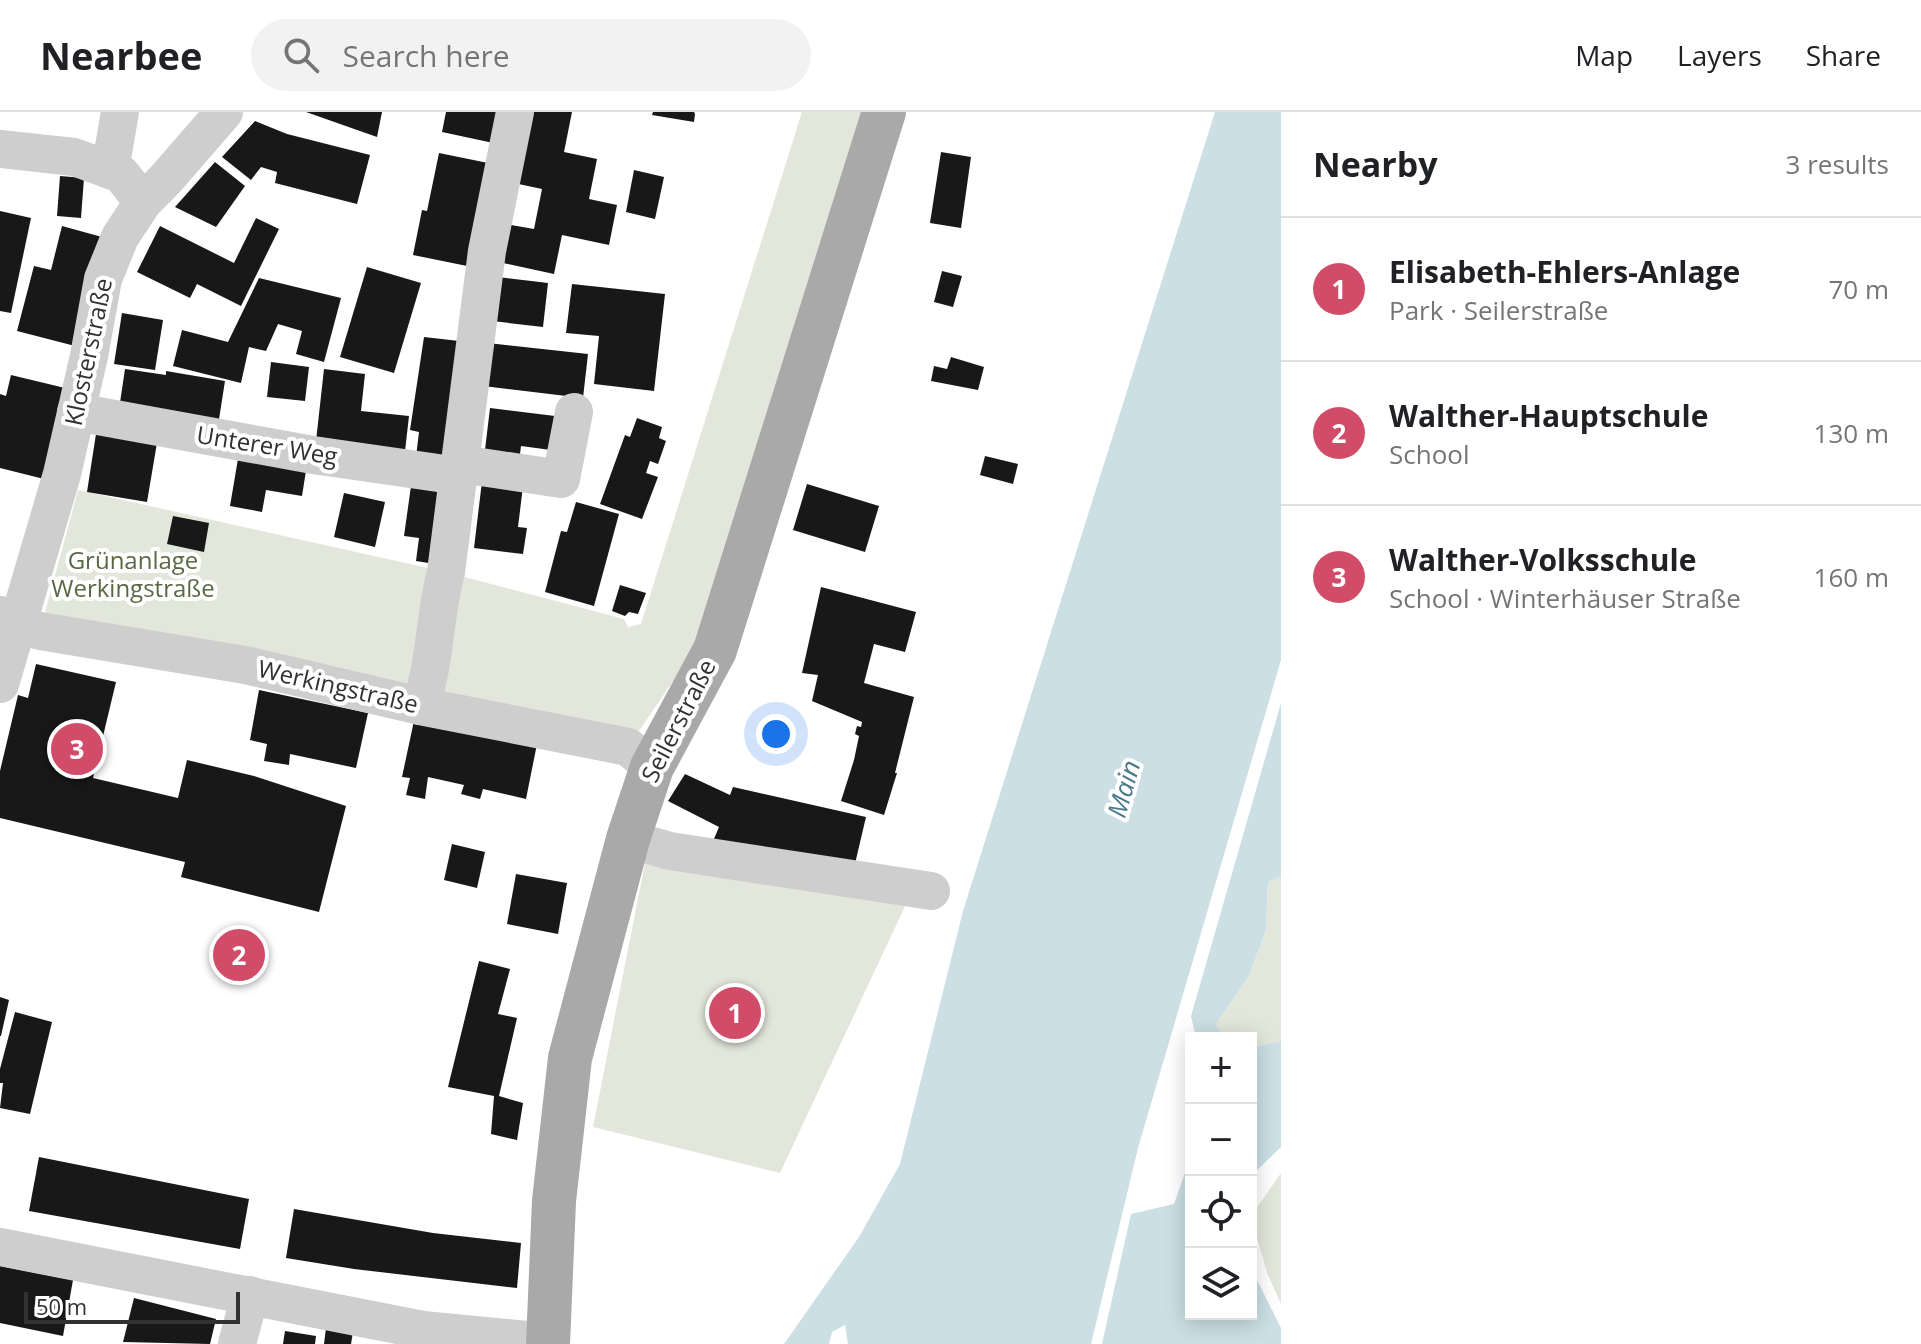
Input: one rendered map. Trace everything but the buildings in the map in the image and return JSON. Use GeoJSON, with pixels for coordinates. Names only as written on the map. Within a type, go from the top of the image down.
{"type":"FeatureCollection","features":[{"type":"Feature","properties":{"kind":"main road","name":"Seilerstraße"},"geometry":{"type":"LineString","coordinates":[[548,1343],[554,1201],[570,1058],[628,839],[652,767],[715,650],[884,112]]}},
{"type":"Feature","properties":{"kind":"street"},"geometry":{"type":"LineString","coordinates":[[110,170],[120,112]]}},
{"type":"Feature","properties":{"kind":"street","name":"Klosterstraße"},"geometry":{"type":"LineString","coordinates":[[0,684],[9,620],[51,518],[103,279],[120,237],[143,202],[224,112]]}},
{"type":"Feature","properties":{"kind":"street"},"geometry":{"type":"LineString","coordinates":[[420,706],[429,683],[487,251],[515,112]]}},
{"type":"Feature","properties":{"kind":"street"},"geometry":{"type":"LineString","coordinates":[[0,149],[74,157],[121,174],[143,202]]}},
{"type":"Feature","properties":{"kind":"street","name":"Unterer Weg"},"geometry":{"type":"LineString","coordinates":[[76,412],[313,455],[561,479],[574,412]]}},
{"type":"Feature","properties":{"kind":"street","name":"Werkingstraße"},"geometry":{"type":"LineString","coordinates":[[9,620],[40,631],[245,665],[420,706],[628,747],[652,767]]}},
{"type":"Feature","properties":{"kind":"street"},"geometry":{"type":"LineString","coordinates":[[628,839],[670,851],[931,891]]}},
{"type":"Feature","properties":{"kind":"street"},"geometry":{"type":"LineString","coordinates":[[0,1247],[423,1330],[548,1343]]}},
{"type":"Feature","properties":{"kind":"street"},"geometry":{"type":"LineString","coordinates":[[237,1344],[250,1295]]}},
{"type":"Feature","properties":{"kind":"green space","name":"Grünanlage Werkingstraße"},"geometry":{"type":"Polygon","coordinates":[[[802,112],[866,112],[701,640],[628,747],[40,631],[78,490],[446,572],[624,619],[628,627],[641,624],[802,112]]]}},
{"type":"Feature","properties":{"kind":"green space"},"geometry":{"type":"Polygon","coordinates":[[[646,858],[908,900],[780,1173],[593,1127],[646,858]]]}},
{"type":"Feature","properties":{"kind":"green space"},"geometry":{"type":"Polygon","coordinates":[[[1281,877],[1281,1041],[1257,1047],[1257,1032],[1220,1032],[1216,1024],[1249,976],[1266,930],[1268,882],[1281,877]]]}},
{"type":"Feature","properties":{"kind":"green space"},"geometry":{"type":"Polygon","coordinates":[[[1281,1173],[1281,1304],[1267,1273],[1257,1237],[1257,1207],[1281,1173]]]}},
{"type":"Feature","properties":{"kind":"water","name":"Main"},"geometry":{"type":"Polygon","coordinates":[[[1215,112],[1281,112],[1281,660],[1138,1148],[1091,1344],[848,1344],[845,1325],[832,1332],[829,1344],[784,1344],[859,1237],[900,1164],[963,911],[1215,112]]]}},
{"type":"Feature","properties":{"kind":"water"},"geometry":{"type":"Polygon","coordinates":[[[1281,703],[1281,877],[1268,882],[1266,930],[1249,976],[1216,1024],[1220,1032],[1195,1032],[1191,1016],[1281,703]]]}},
{"type":"Feature","properties":{"kind":"water"},"geometry":{"type":"Polygon","coordinates":[[[1281,1041],[1281,1147],[1257,1170],[1257,1104],[1257,1047],[1281,1041]]]}},
{"type":"Feature","properties":{"kind":"water"},"geometry":{"type":"Polygon","coordinates":[[[1185,1173],[1185,1320],[1257,1320],[1257,1280],[1281,1328],[1281,1344],[1102,1344],[1131,1214],[1174,1204],[1185,1173]]]}},
{"type":"Feature","properties":{"kind":"place","name":"Walther-Volksschule"},"geometry":{"type":"Point","coordinates":[77,749]}},
{"type":"Feature","properties":{"kind":"place","name":"Walther-Hauptschule"},"geometry":{"type":"Point","coordinates":[239,955]}},
{"type":"Feature","properties":{"kind":"place","name":"Elisabeth-Ehlers-Anlage"},"geometry":{"type":"Point","coordinates":[735,1013]}}]}
